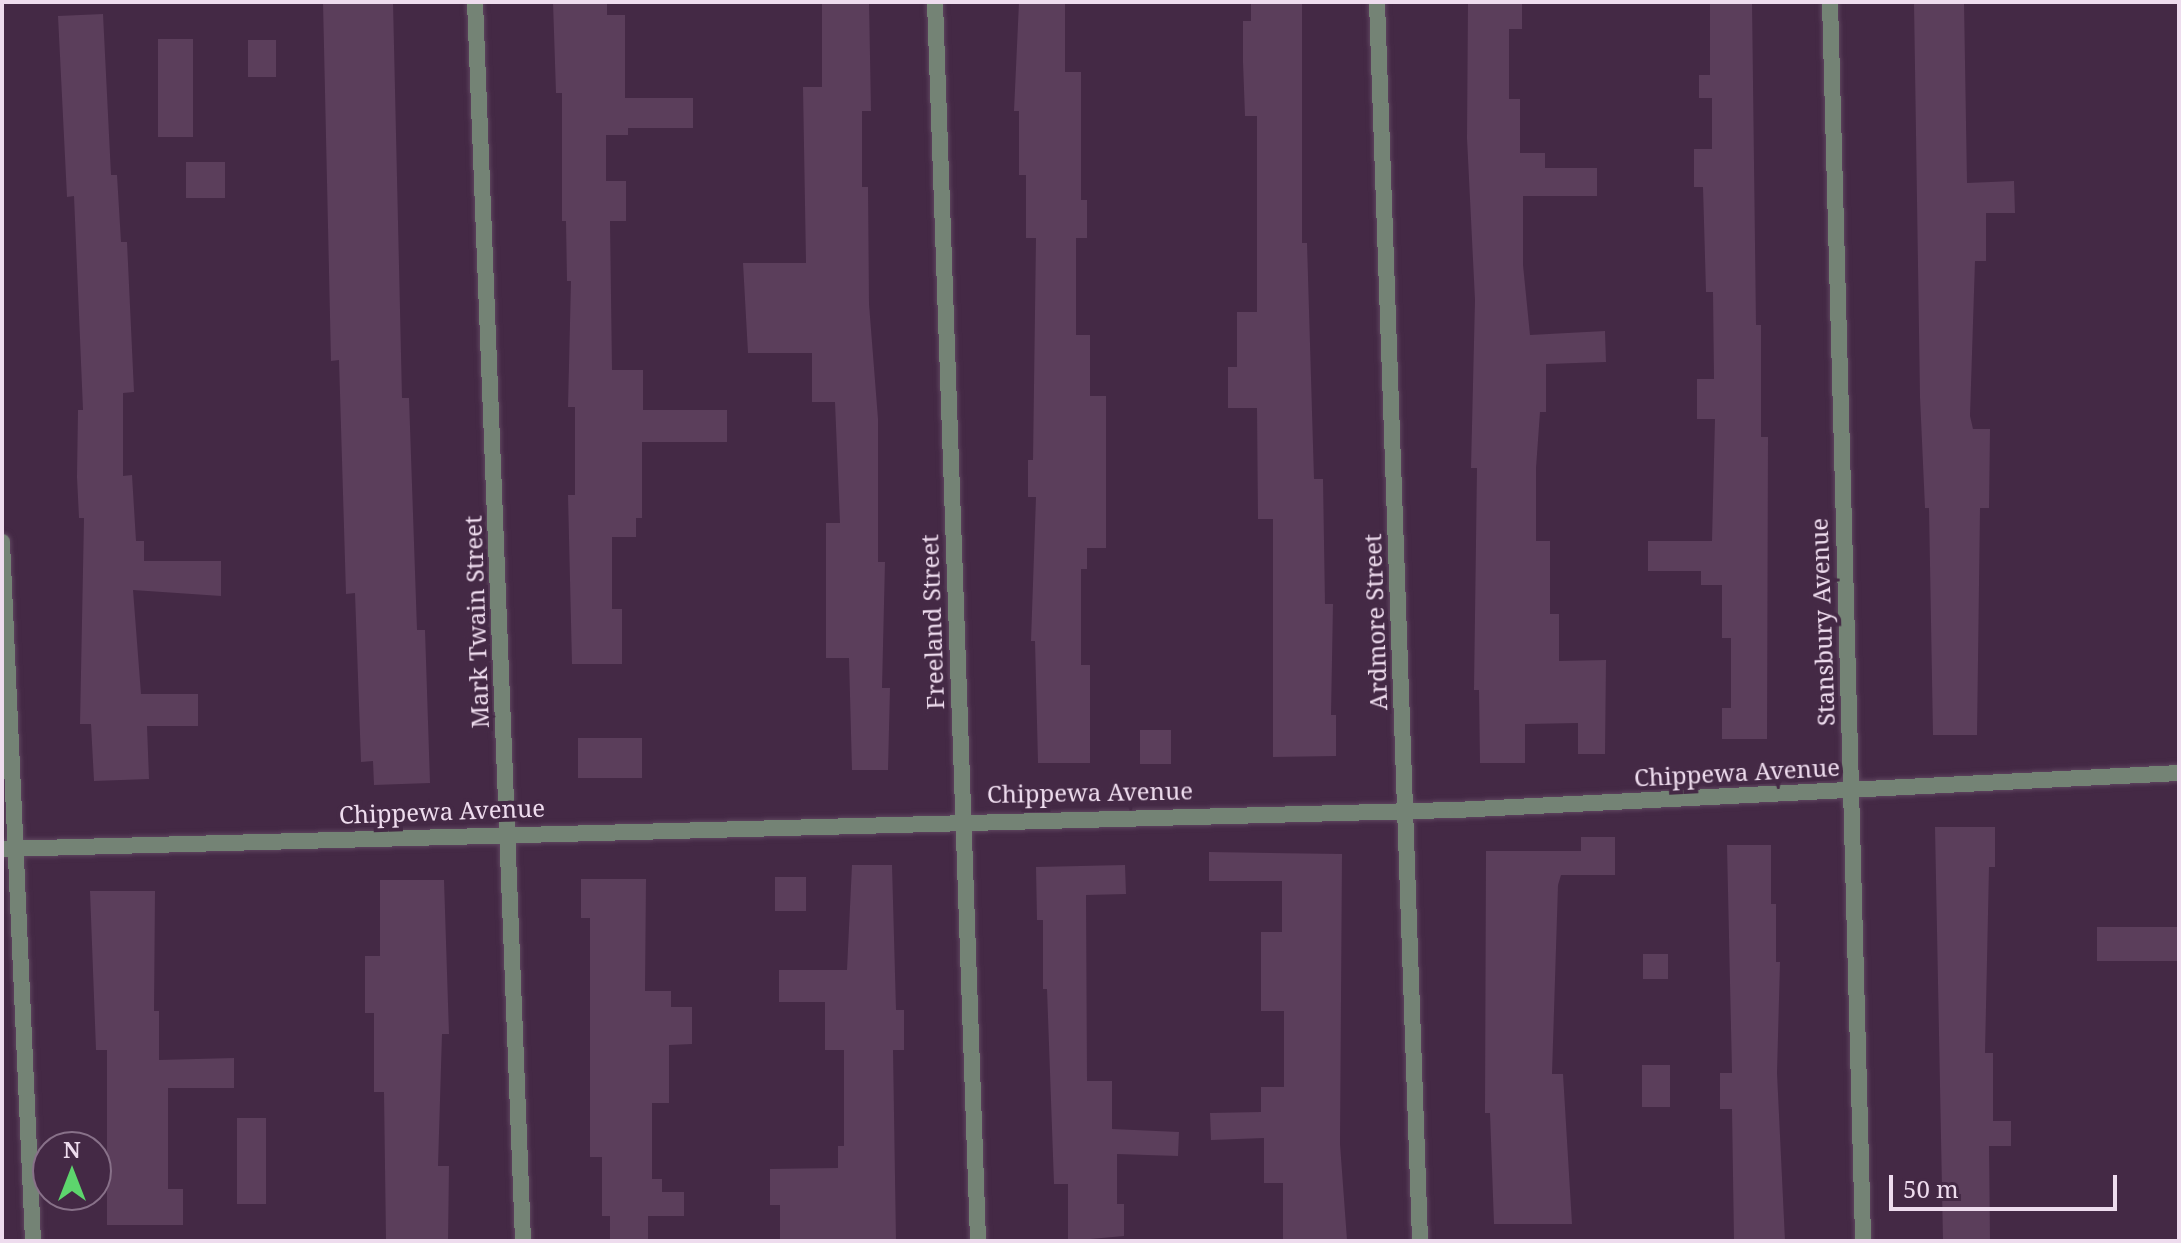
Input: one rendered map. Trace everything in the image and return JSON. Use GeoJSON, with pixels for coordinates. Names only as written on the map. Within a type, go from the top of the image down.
{"type":"FeatureCollection","features":[{"type":"Feature","properties":{"kind":"street","name":"Mark Twain Street"},"geometry":{"type":"LineString","coordinates":[[475,2],[523,1241]]}},
{"type":"Feature","properties":{"kind":"street","name":"Freeland Street"},"geometry":{"type":"LineString","coordinates":[[935,2],[978,1241]]}},
{"type":"Feature","properties":{"kind":"street","name":"Ardmore Street"},"geometry":{"type":"LineString","coordinates":[[1377,2],[1420,1241]]}},
{"type":"Feature","properties":{"kind":"street","name":"Stansbury Avenue"},"geometry":{"type":"LineString","coordinates":[[1830,2],[1863,1241]]}},
{"type":"Feature","properties":{"kind":"street"},"geometry":{"type":"LineString","coordinates":[[2,542],[9,849],[33,1241]]}},
{"type":"Feature","properties":{"kind":"street","name":"Chippewa Avenue"},"geometry":{"type":"LineString","coordinates":[[9,849],[1405,810],[2179,773]]}},
{"type":"Feature","properties":{"kind":"building"},"geometry":{"type":"Polygon","coordinates":[[[323,2],[393,2],[402,398],[409,398],[417,630],[425,630],[430,783],[374,785],[373,761],[361,762],[355,593],[346,594],[339,360],[331,361],[323,2]]]}},
{"type":"Feature","properties":{"kind":"building"},"geometry":{"type":"Polygon","coordinates":[[[553,2],[607,2],[607,15],[625,15],[625,98],[693,98],[693,128],[628,128],[628,135],[606,135],[606,181],[626,181],[626,221],[610,221],[612,370],[643,370],[643,410],[727,410],[727,442],[642,442],[642,518],[636,518],[636,537],[612,537],[612,609],[622,609],[622,664],[572,664],[568,495],[575,495],[575,407],[568,407],[571,281],[567,281],[566,221],[562,221],[562,93],[556,93],[553,2]]]}},
{"type":"Feature","properties":{"kind":"building"},"geometry":{"type":"Polygon","coordinates":[[[822,2],[869,2],[871,111],[862,111],[862,187],[868,187],[869,304],[878,419],[878,562],[885,562],[882,688],[890,688],[888,770],[852,770],[849,658],[826,658],[826,523],[840,523],[835,402],[812,402],[812,353],[748,353],[743,263],[806,263],[803,87],[822,87],[822,2]]]}},
{"type":"Feature","properties":{"kind":"building"},"geometry":{"type":"Polygon","coordinates":[[[1019,2],[1065,2],[1065,72],[1081,72],[1081,200],[1087,200],[1087,238],[1076,238],[1076,335],[1090,335],[1090,396],[1106,396],[1106,548],[1087,548],[1087,569],[1081,569],[1081,665],[1090,665],[1090,763],[1038,763],[1035,641],[1031,641],[1036,497],[1028,497],[1028,460],[1033,460],[1036,238],[1026,238],[1026,175],[1019,175],[1019,111],[1014,111],[1019,2]]]}},
{"type":"Feature","properties":{"kind":"building"},"geometry":{"type":"Polygon","coordinates":[[[1251,2],[1302,2],[1302,243],[1307,243],[1314,479],[1323,479],[1325,604],[1333,604],[1331,715],[1336,715],[1336,756],[1273,757],[1273,519],[1258,519],[1257,408],[1228,408],[1228,367],[1237,367],[1237,312],[1257,312],[1257,116],[1245,116],[1243,62],[1243,21],[1251,21],[1251,2]]]}},
{"type":"Feature","properties":{"kind":"building"},"geometry":{"type":"Polygon","coordinates":[[[1468,2],[1522,2],[1522,29],[1509,29],[1509,99],[1520,99],[1520,153],[1545,153],[1545,168],[1597,168],[1597,196],[1523,196],[1523,265],[1530,335],[1605,331],[1606,362],[1546,364],[1546,412],[1540,412],[1536,468],[1536,541],[1550,541],[1550,614],[1559,614],[1559,661],[1606,660],[1605,754],[1578,754],[1578,723],[1525,724],[1525,763],[1480,763],[1479,690],[1474,690],[1477,468],[1471,468],[1475,300],[1467,138],[1468,2]]]}},
{"type":"Feature","properties":{"kind":"building"},"geometry":{"type":"Polygon","coordinates":[[[1710,2],[1752,2],[1756,325],[1761,325],[1761,437],[1768,437],[1767,739],[1722,739],[1722,708],[1731,708],[1731,638],[1722,638],[1722,585],[1701,585],[1701,571],[1648,571],[1648,541],[1712,541],[1715,419],[1697,419],[1697,379],[1714,379],[1713,292],[1706,292],[1703,187],[1694,187],[1694,149],[1712,149],[1712,98],[1699,98],[1699,75],[1710,75],[1710,2]]]}},
{"type":"Feature","properties":{"kind":"building"},"geometry":{"type":"Polygon","coordinates":[[[1914,2],[1964,2],[1967,183],[2014,181],[2015,213],[1986,213],[1986,261],[1975,261],[1970,416],[1973,429],[1990,429],[1989,508],[1980,508],[1977,735],[1933,735],[1929,508],[1925,508],[1920,397],[1914,2]]]}},
{"type":"Feature","properties":{"kind":"building"},"geometry":{"type":"Polygon","coordinates":[[[103,14],[111,175],[117,175],[121,242],[127,242],[134,392],[123,393],[123,476],[132,475],[136,541],[144,541],[144,561],[221,561],[221,596],[133,590],[141,694],[198,694],[198,726],[147,726],[149,779],[94,781],[91,724],[80,724],[84,518],[79,518],[77,477],[78,410],[83,410],[74,196],[67,197],[58,16],[103,14]]]}},
{"type":"Feature","properties":{"kind":"building"},"geometry":{"type":"Polygon","coordinates":[[[158,39],[193,39],[193,137],[158,137],[158,39]]]}},
{"type":"Feature","properties":{"kind":"building"},"geometry":{"type":"Polygon","coordinates":[[[248,40],[276,40],[276,77],[248,77],[248,40]]]}},
{"type":"Feature","properties":{"kind":"building"},"geometry":{"type":"Polygon","coordinates":[[[186,162],[225,162],[225,198],[186,198],[186,162]]]}},
{"type":"Feature","properties":{"kind":"building"},"geometry":{"type":"Polygon","coordinates":[[[1140,730],[1171,730],[1171,764],[1140,764],[1140,730]]]}},
{"type":"Feature","properties":{"kind":"building"},"geometry":{"type":"Polygon","coordinates":[[[578,738],[642,738],[642,778],[578,778],[578,738]]]}},
{"type":"Feature","properties":{"kind":"building"},"geometry":{"type":"Polygon","coordinates":[[[1935,827],[1995,827],[1995,867],[1989,867],[1985,1053],[1993,1053],[1993,1121],[2011,1121],[2011,1146],[1989,1146],[1990,1241],[1943,1241],[1935,827]]]}},
{"type":"Feature","properties":{"kind":"building"},"geometry":{"type":"Polygon","coordinates":[[[1581,837],[1615,837],[1615,875],[1561,875],[1558,885],[1552,1074],[1563,1074],[1572,1224],[1494,1224],[1490,1113],[1485,1113],[1486,851],[1581,851],[1581,837]]]}},
{"type":"Feature","properties":{"kind":"building"},"geometry":{"type":"Polygon","coordinates":[[[1727,845],[1771,845],[1771,904],[1776,904],[1776,962],[1780,962],[1777,1073],[1785,1241],[1734,1241],[1732,1109],[1720,1109],[1720,1073],[1732,1073],[1727,845]]]}},
{"type":"Feature","properties":{"kind":"building"},"geometry":{"type":"Polygon","coordinates":[[[1209,852],[1342,854],[1340,1144],[1347,1240],[1283,1240],[1283,1183],[1264,1183],[1264,1138],[1211,1140],[1210,1113],[1261,1112],[1261,1087],[1284,1087],[1284,1011],[1261,1011],[1261,932],[1282,932],[1282,881],[1209,881],[1209,852]]]}},
{"type":"Feature","properties":{"kind":"building"},"geometry":{"type":"Polygon","coordinates":[[[852,865],[892,865],[896,1010],[904,1010],[904,1050],[893,1050],[896,1241],[780,1241],[780,1205],[770,1205],[770,1169],[838,1168],[838,1146],[844,1146],[844,1050],[825,1050],[825,1002],[779,1002],[779,970],[847,970],[852,865]]]}},
{"type":"Feature","properties":{"kind":"building"},"geometry":{"type":"Polygon","coordinates":[[[1125,865],[1126,894],[1086,895],[1087,1081],[1112,1081],[1112,1129],[1179,1132],[1178,1156],[1117,1154],[1117,1204],[1124,1204],[1124,1236],[1068,1241],[1068,1184],[1054,1184],[1047,989],[1043,989],[1043,920],[1037,920],[1036,867],[1125,865]]]}},
{"type":"Feature","properties":{"kind":"building"},"geometry":{"type":"Polygon","coordinates":[[[775,877],[806,877],[806,911],[775,911],[775,877]]]}},
{"type":"Feature","properties":{"kind":"building"},"geometry":{"type":"Polygon","coordinates":[[[581,879],[646,879],[645,991],[671,991],[671,1007],[692,1007],[692,1044],[669,1045],[669,1103],[652,1103],[652,1179],[662,1179],[662,1192],[684,1192],[684,1216],[648,1216],[648,1241],[610,1241],[610,1216],[602,1216],[602,1157],[590,1157],[590,918],[581,918],[581,879]]]}},
{"type":"Feature","properties":{"kind":"building"},"geometry":{"type":"Polygon","coordinates":[[[380,880],[444,880],[449,1034],[442,1034],[438,1166],[449,1166],[448,1241],[386,1241],[384,1092],[374,1092],[374,1013],[365,1013],[365,956],[380,956],[380,880]]]}},
{"type":"Feature","properties":{"kind":"building"},"geometry":{"type":"Polygon","coordinates":[[[90,891],[155,891],[154,1011],[159,1011],[159,1060],[234,1058],[234,1088],[168,1088],[168,1189],[183,1189],[183,1225],[107,1225],[107,1211],[112,1211],[112,1131],[107,1131],[107,1050],[96,1050],[90,891]]]}},
{"type":"Feature","properties":{"kind":"building"},"geometry":{"type":"Polygon","coordinates":[[[2097,927],[2179,927],[2179,961],[2097,961],[2097,927]]]}},
{"type":"Feature","properties":{"kind":"building"},"geometry":{"type":"Polygon","coordinates":[[[1643,954],[1668,954],[1668,979],[1643,979],[1643,954]]]}},
{"type":"Feature","properties":{"kind":"building"},"geometry":{"type":"Polygon","coordinates":[[[1642,1065],[1670,1065],[1670,1107],[1642,1107],[1642,1065]]]}},
{"type":"Feature","properties":{"kind":"building"},"geometry":{"type":"Polygon","coordinates":[[[237,1118],[266,1118],[266,1204],[237,1204],[237,1118]]]}}]}
